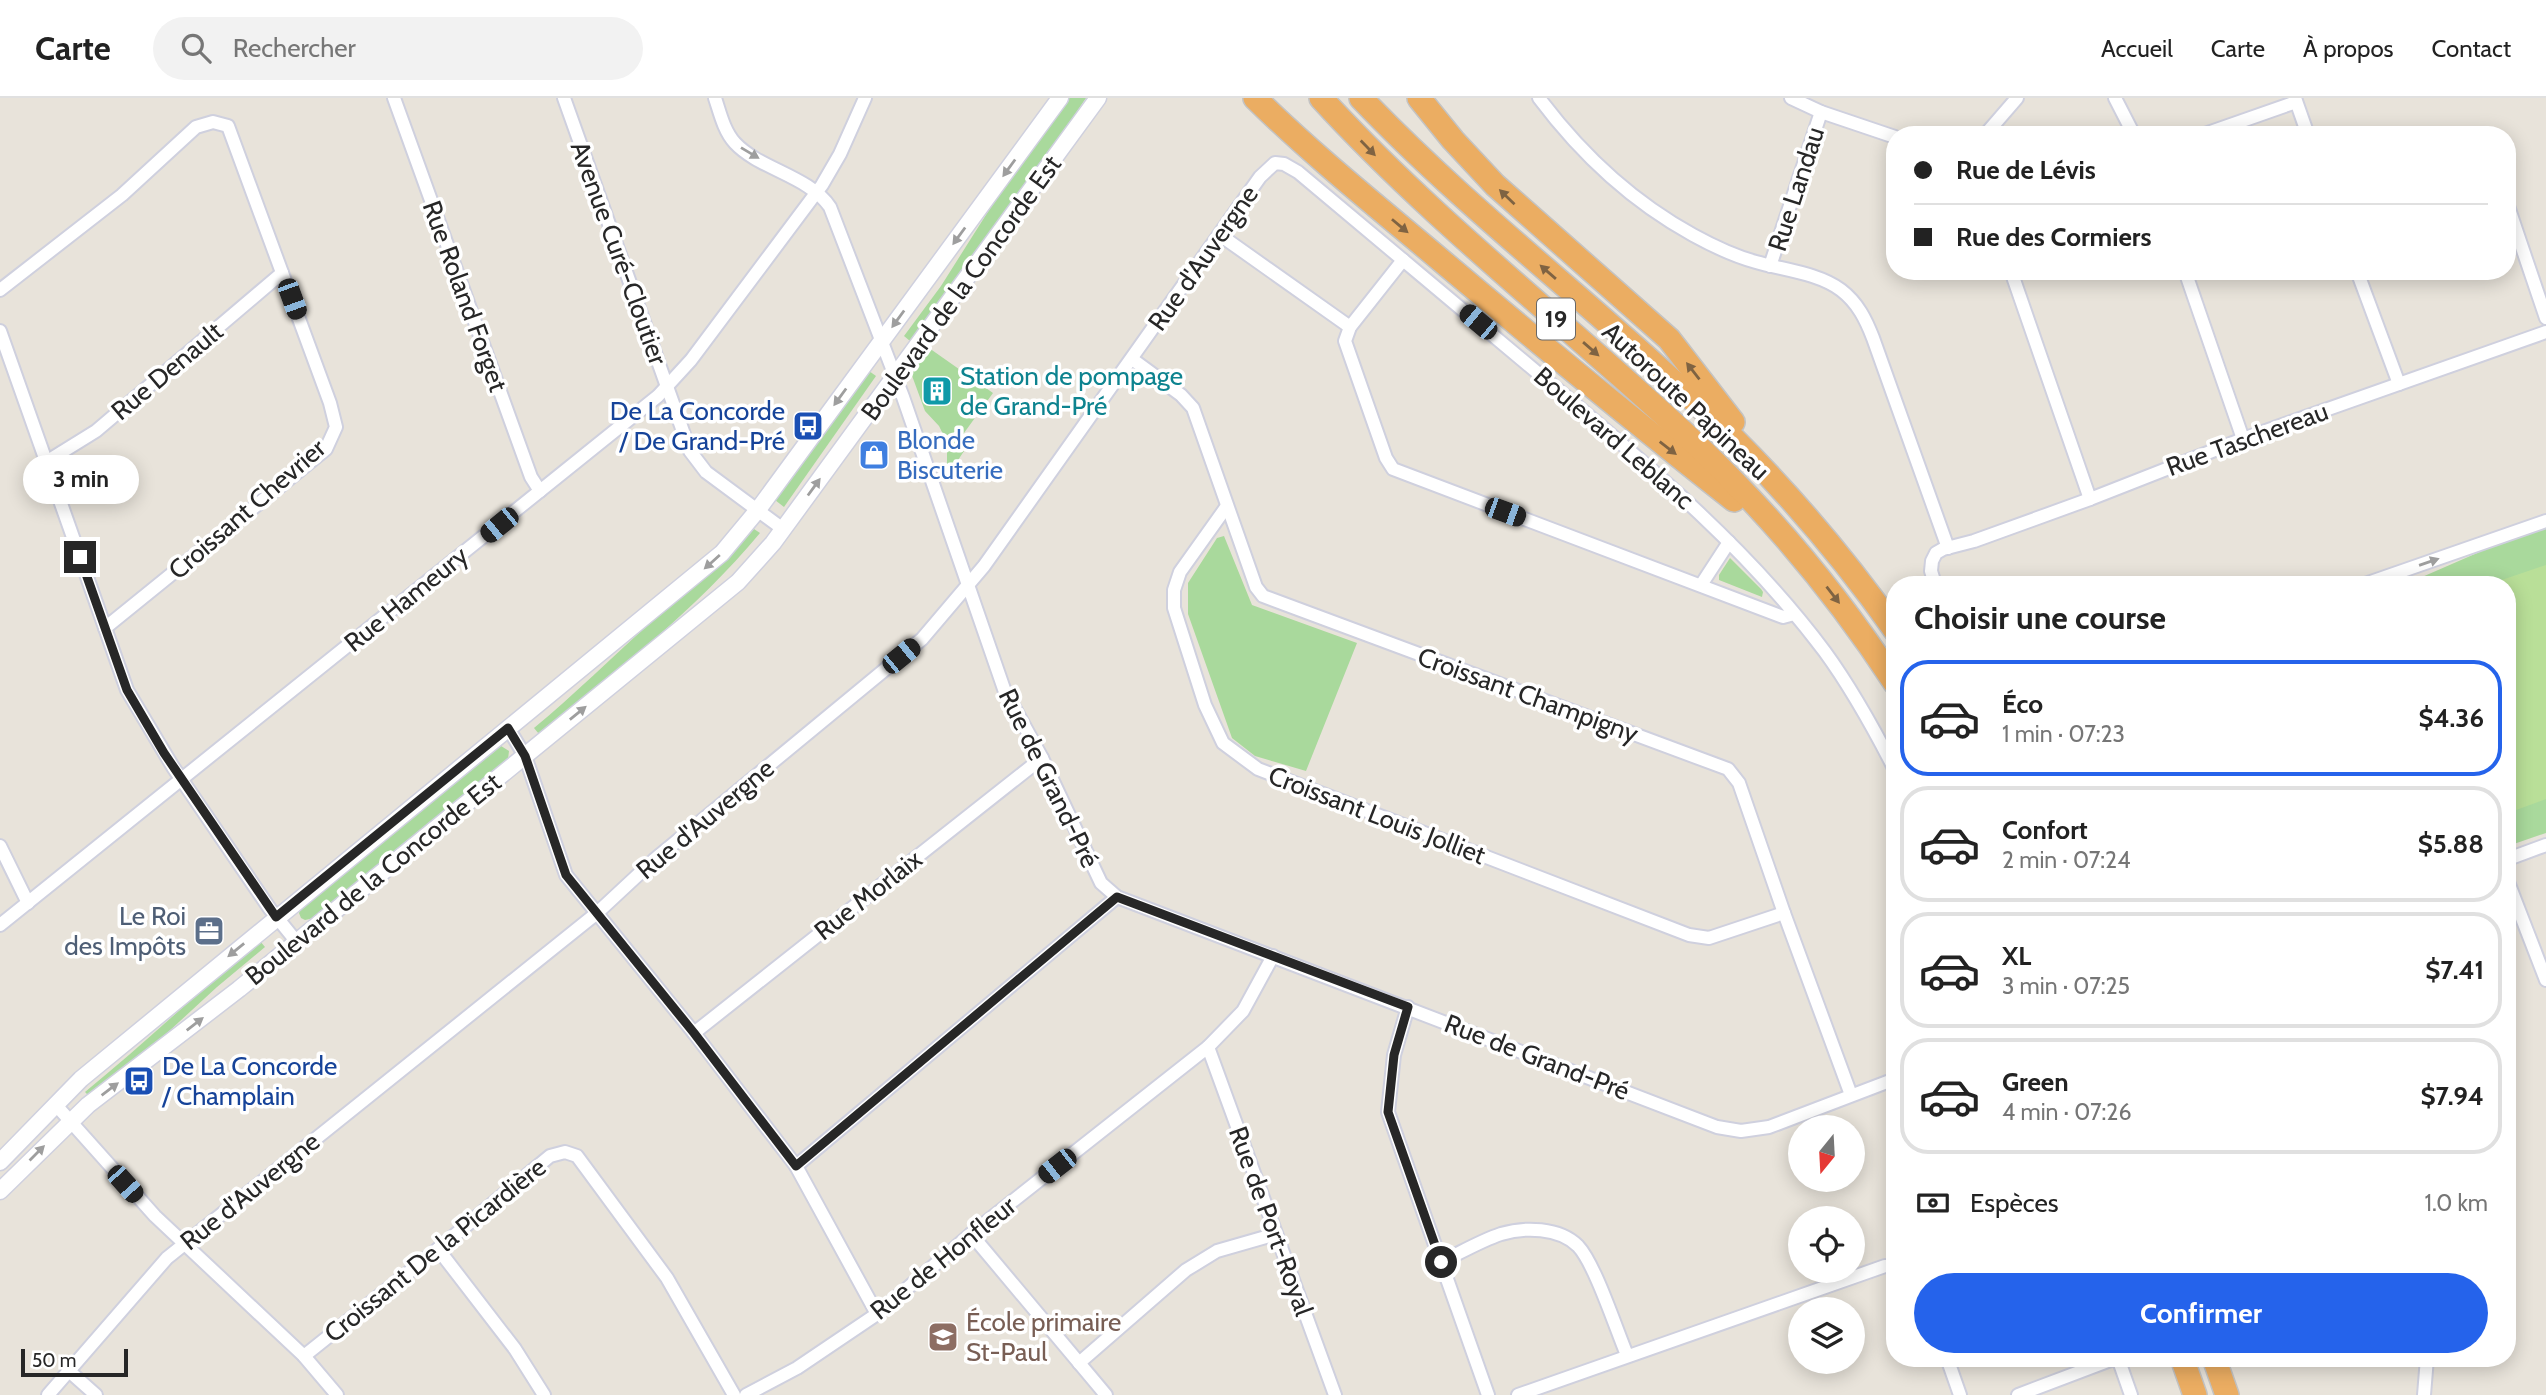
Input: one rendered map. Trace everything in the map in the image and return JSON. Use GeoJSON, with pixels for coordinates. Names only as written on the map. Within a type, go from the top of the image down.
{"type":"FeatureCollection","features":[{"type":"Feature","properties":{"kind":"highway"},"geometry":{"type":"LineString","coordinates":[[1255,98],[1354,188],[1594,389],[1789,543]]}},
{"type":"Feature","properties":{"kind":"highway","name":"Autoroute Papineau"},"geometry":{"type":"LineString","coordinates":[[1321,98],[1424,203],[1700,448],[1789,543],[1848,614],[1886,670]]}},
{"type":"Feature","properties":{"kind":"highway","name":"Autoroute Papineau"},"geometry":{"type":"LineString","coordinates":[[1361,98],[1464,198],[1687,394],[1751,457],[1810,522],[1886,617]]}},
{"type":"Feature","properties":{"kind":"highway"},"geometry":{"type":"LineString","coordinates":[[1419,98],[1495,185],[1669,339],[1810,522]]}},
{"type":"Feature","properties":{"kind":"highway"},"geometry":{"type":"LineString","coordinates":[[2185,1367],[2195,1395]]}},
{"type":"Feature","properties":{"kind":"highway"},"geometry":{"type":"LineString","coordinates":[[2217,1367],[2227,1395]]}},
{"type":"Feature","properties":{"kind":"street","name":"Rue Roland Forget"},"geometry":{"type":"LineString","coordinates":[[394,98],[531,477],[540,491]]}},
{"type":"Feature","properties":{"kind":"street","name":"Avenue Curé-Cloutier"},"geometry":{"type":"LineString","coordinates":[[564,98],[683,435],[695,460],[706,472],[783,529]]}},
{"type":"Feature","properties":{"kind":"street"},"geometry":{"type":"LineString","coordinates":[[715,98],[726,131],[738,146],[816,193]]}},
{"type":"Feature","properties":{"kind":"street","name":"Rue Hameury"},"geometry":{"type":"LineString","coordinates":[[0,925],[639,413],[667,387],[691,360],[816,193],[840,154],[865,98]]}},
{"type":"Feature","properties":{"kind":"street","name":"Boulevard de la Concorde Est"},"geometry":{"type":"LineString","coordinates":[[0,1162],[81,1079],[715,559],[757,511],[1060,98]]}},
{"type":"Feature","properties":{"kind":"street","name":"Boulevard de la Concorde Est"},"geometry":{"type":"LineString","coordinates":[[0,1191],[71,1121],[239,989],[724,594],[753,567],[1098,98]]}},
{"type":"Feature","properties":{"kind":"street"},"geometry":{"type":"LineString","coordinates":[[1539,98],[1593,161],[1644,205],[1708,243],[1738,257],[1825,281],[1841,290],[1862,313],[1948,548],[1936,553],[1932,561],[1933,576]]}},
{"type":"Feature","properties":{"kind":"street"},"geometry":{"type":"LineString","coordinates":[[1791,98],[1886,135]]}},
{"type":"Feature","properties":{"kind":"street"},"geometry":{"type":"LineString","coordinates":[[1993,126],[2017,98]]}},
{"type":"Feature","properties":{"kind":"street"},"geometry":{"type":"LineString","coordinates":[[2115,98],[2129,126]]}},
{"type":"Feature","properties":{"kind":"street"},"geometry":{"type":"LineString","coordinates":[[2226,126],[2295,100],[2305,126]]}},
{"type":"Feature","properties":{"kind":"street","name":"Rue Landau"},"geometry":{"type":"LineString","coordinates":[[1770,266],[1821,111]]}},
{"type":"Feature","properties":{"kind":"street","name":"Croissant Chevrier"},"geometry":{"type":"LineString","coordinates":[[0,290],[122,195],[195,127],[213,122],[228,127],[330,403],[336,428],[326,449],[105,628]]}},
{"type":"Feature","properties":{"kind":"street","name":"Rue d'Auvergne"},"geometry":{"type":"LineString","coordinates":[[48,1395],[166,1258],[597,913],[653,860],[922,639],[968,587],[1266,169],[1275,163]]}},
{"type":"Feature","properties":{"kind":"street","name":"Boulevard Leblanc"},"geometry":{"type":"LineString","coordinates":[[1275,163],[1284,164],[1298,172],[1662,477],[1729,542],[1794,614],[1854,695],[1886,754]]}},
{"type":"Feature","properties":{"kind":"street","name":"Rue de Grand-Pré"},"geometry":{"type":"LineString","coordinates":[[816,193],[830,207],[895,377],[1004,689],[1042,758],[1101,883],[1117,897],[1717,1127],[1741,1130],[1769,1126],[1886,1082]]}},
{"type":"Feature","properties":{"kind":"street"},"geometry":{"type":"LineString","coordinates":[[2516,230],[2546,318]]}},
{"type":"Feature","properties":{"kind":"street"},"geometry":{"type":"LineString","coordinates":[[1220,235],[1350,327]]}},
{"type":"Feature","properties":{"kind":"street"},"geometry":{"type":"LineString","coordinates":[[1403,260],[1345,335],[1346,347],[1386,458],[1393,469],[1783,617],[1794,614]]}},
{"type":"Feature","properties":{"kind":"street","name":"Rue Denault"},"geometry":{"type":"LineString","coordinates":[[46,462],[96,431],[282,272]]}},
{"type":"Feature","properties":{"kind":"street"},"geometry":{"type":"LineString","coordinates":[[2014,280],[2090,499]]}},
{"type":"Feature","properties":{"kind":"street"},"geometry":{"type":"LineString","coordinates":[[2188,280],[2243,439]]}},
{"type":"Feature","properties":{"kind":"street"},"geometry":{"type":"LineString","coordinates":[[2360,280],[2399,384]]}},
{"type":"Feature","properties":{"kind":"street"},"geometry":{"type":"LineString","coordinates":[[0,331],[127,690],[183,780],[276,917],[296,941]]}},
{"type":"Feature","properties":{"kind":"street","name":"Rue Taschereau"},"geometry":{"type":"LineString","coordinates":[[1948,548],[2090,499],[2243,439],[2546,332]]}},
{"type":"Feature","properties":{"kind":"street","name":"Croissant Champigny"},"geometry":{"type":"LineString","coordinates":[[1132,359],[1181,395],[1193,408],[1256,587],[1263,596],[1728,769],[1739,783],[1783,913],[1851,1095]]}},
{"type":"Feature","properties":{"kind":"street","name":"Croissant Louis Jolliet"},"geometry":{"type":"LineString","coordinates":[[1227,506],[1180,572],[1174,590],[1174,608],[1205,705],[1223,743],[1258,769],[1689,935],[1709,938],[1783,913]]}},
{"type":"Feature","properties":{"kind":"street"},"geometry":{"type":"LineString","coordinates":[[2388,576],[2546,522]]}},
{"type":"Feature","properties":{"kind":"street"},"geometry":{"type":"LineString","coordinates":[[1701,585],[1729,542]]}},
{"type":"Feature","properties":{"kind":"street"},"geometry":{"type":"LineString","coordinates":[[508,728],[525,756],[566,875],[694,1033],[796,1166],[877,1314]]}},
{"type":"Feature","properties":{"kind":"street","name":"Rue Morlaix"},"geometry":{"type":"LineString","coordinates":[[694,1033],[1042,758]]}},
{"type":"Feature","properties":{"kind":"street"},"geometry":{"type":"LineString","coordinates":[[2516,856],[2546,845]]}},
{"type":"Feature","properties":{"kind":"street"},"geometry":{"type":"LineString","coordinates":[[0,846],[28,903]]}},
{"type":"Feature","properties":{"kind":"street"},"geometry":{"type":"LineString","coordinates":[[796,1166],[1117,897]]}},
{"type":"Feature","properties":{"kind":"street"},"geometry":{"type":"LineString","coordinates":[[2516,903],[2546,980]]}},
{"type":"Feature","properties":{"kind":"street","name":"Rue de Honfleur"},"geometry":{"type":"LineString","coordinates":[[746,1395],[797,1368],[877,1314],[971,1234],[1208,1048],[1243,1011],[1273,956]]}},
{"type":"Feature","properties":{"kind":"street"},"geometry":{"type":"LineString","coordinates":[[1408,1007],[1394,1055],[1388,1112],[1488,1395]]}},
{"type":"Feature","properties":{"kind":"street","name":"Rue de Port-Royal"},"geometry":{"type":"LineString","coordinates":[[1208,1048],[1335,1395]]}},
{"type":"Feature","properties":{"kind":"street"},"geometry":{"type":"LineString","coordinates":[[55,1104],[136,1196],[183,1244],[304,1356],[337,1395]]}},
{"type":"Feature","properties":{"kind":"street","name":"Croissant De la Picardière"},"geometry":{"type":"LineString","coordinates":[[304,1356],[438,1250],[550,1156],[565,1152],[577,1156],[667,1278],[734,1395]]}},
{"type":"Feature","properties":{"kind":"street"},"geometry":{"type":"LineString","coordinates":[[1441,1262],[1500,1234],[1530,1229],[1556,1233],[1577,1245],[1587,1260],[1627,1355]]}},
{"type":"Feature","properties":{"kind":"street"},"geometry":{"type":"LineString","coordinates":[[971,1234],[1106,1395]]}},
{"type":"Feature","properties":{"kind":"street"},"geometry":{"type":"LineString","coordinates":[[1079,1363],[1186,1270],[1217,1251],[1276,1234]]}},
{"type":"Feature","properties":{"kind":"street"},"geometry":{"type":"LineString","coordinates":[[438,1250],[515,1349],[544,1395]]}},
{"type":"Feature","properties":{"kind":"street"},"geometry":{"type":"LineString","coordinates":[[1518,1395],[1886,1266]]}},
{"type":"Feature","properties":{"kind":"street"},"geometry":{"type":"LineString","coordinates":[[1950,1367],[1960,1395]]}},
{"type":"Feature","properties":{"kind":"street"},"geometry":{"type":"LineString","coordinates":[[2018,1395],[2093,1367]]}},
{"type":"Feature","properties":{"kind":"street"},"geometry":{"type":"LineString","coordinates":[[2120,1367],[2131,1395]]}},
{"type":"Feature","properties":{"kind":"street"},"geometry":{"type":"LineString","coordinates":[[2424,1395],[2426,1367]]}},
{"type":"Feature","properties":{"kind":"street"},"geometry":{"type":"LineString","coordinates":[[69,1371],[96,1395]]}},
{"type":"Feature","properties":{"kind":"green space"},"geometry":{"type":"Polygon","coordinates":[[[1069,98],[1086,98],[910,341],[904,336],[941,286],[996,199],[1069,98]]]}},
{"type":"Feature","properties":{"kind":"green space"},"geometry":{"type":"Polygon","coordinates":[[[929,348],[993,393],[956,444],[964,451],[947,477],[944,436],[925,411],[911,373],[929,348]]]}},
{"type":"Feature","properties":{"kind":"green space"},"geometry":{"type":"Polygon","coordinates":[[[869,371],[876,376],[784,507],[775,500],[869,371]]]}},
{"type":"Feature","properties":{"kind":"green space"},"geometry":{"type":"Polygon","coordinates":[[[2546,523],[2546,833],[2516,843],[2516,576],[2424,576],[2546,523]]]}},
{"type":"Feature","properties":{"kind":"green space"},"geometry":{"type":"Polygon","coordinates":[[[754,529],[760,533],[682,614],[539,734],[534,728],[717,566],[754,529]]]}},
{"type":"Feature","properties":{"kind":"green space"},"geometry":{"type":"Polygon","coordinates":[[[1224,536],[1252,605],[1357,643],[1306,771],[1255,756],[1232,738],[1188,614],[1188,583],[1217,538],[1224,536]]]}},
{"type":"Feature","properties":{"kind":"green space"},"geometry":{"type":"Polygon","coordinates":[[[1730,558],[1761,589],[1762,597],[1719,580],[1719,575],[1730,558]]]}},
{"type":"Feature","properties":{"kind":"green space"},"geometry":{"type":"Polygon","coordinates":[[[2546,565],[2546,799],[2516,810],[2516,576],[2514,576],[2546,565]]]}},
{"type":"Feature","properties":{"kind":"green space"},"geometry":{"type":"Polygon","coordinates":[[[501,746],[509,751],[508,759],[314,918],[301,918],[299,913],[302,907],[501,746]]]}},
{"type":"Feature","properties":{"kind":"green space"},"geometry":{"type":"Polygon","coordinates":[[[260,941],[265,947],[141,1057],[88,1095],[85,1092],[216,978],[260,941]]]}},
{"type":"Feature","properties":{"kind":"place","name":"Station de pompage de Grand-Pré"},"geometry":{"type":"Point","coordinates":[937,391]}},
{"type":"Feature","properties":{"kind":"place","name":"De La Concorde / De Grand-Pré"},"geometry":{"type":"Point","coordinates":[808,426]}},
{"type":"Feature","properties":{"kind":"place","name":"Blonde Biscuterie"},"geometry":{"type":"Point","coordinates":[874,455]}},
{"type":"Feature","properties":{"kind":"place","name":"Le Roi des Impôts"},"geometry":{"type":"Point","coordinates":[209,931]}},
{"type":"Feature","properties":{"kind":"place","name":"De La Concorde / Champlain"},"geometry":{"type":"Point","coordinates":[139,1081]}},
{"type":"Feature","properties":{"kind":"place","name":"École primaire St-Paul"},"geometry":{"type":"Point","coordinates":[943,1337]}},
{"type":"Feature","properties":{"kind":"route"},"geometry":{"type":"LineString","coordinates":[[80,557],[127,690],[164,753],[276,917],[508,728],[525,756],[566,875],[694,1033],[796,1166],[1117,897],[1408,1007],[1394,1055],[1388,1112],[1441,1262]]}}]}
